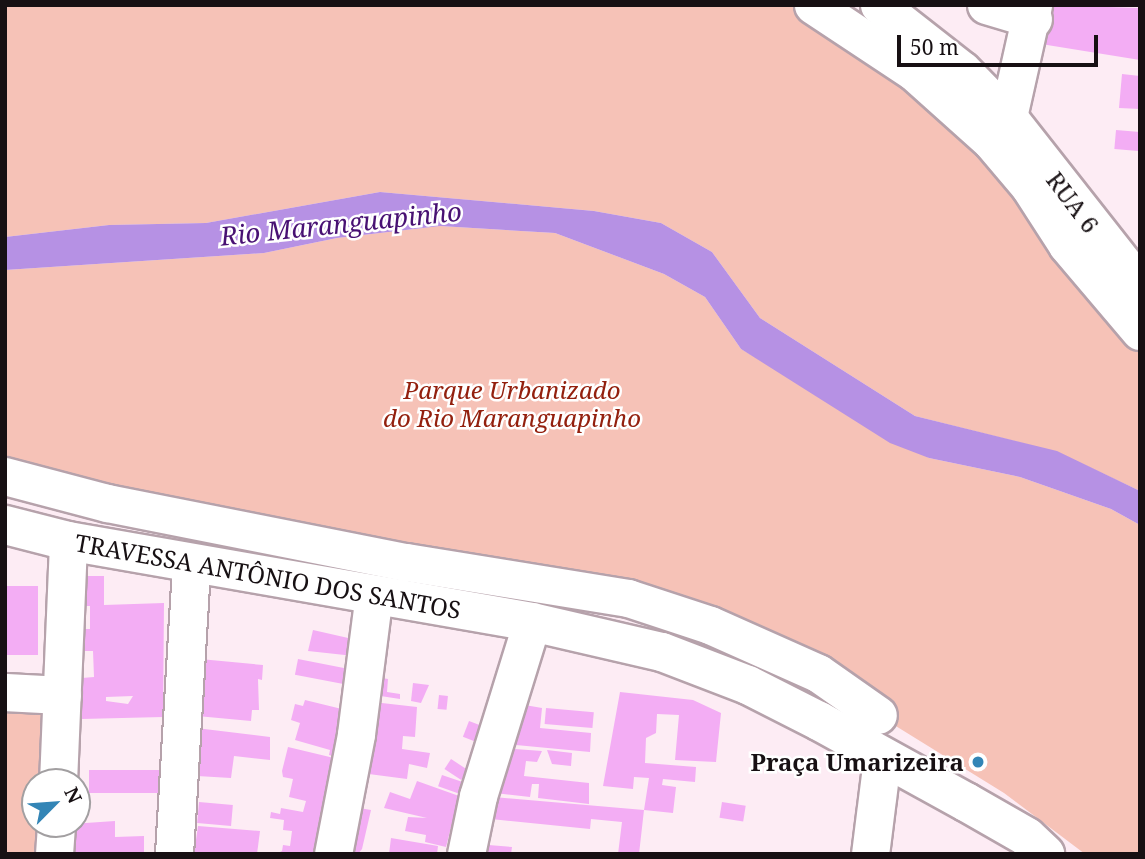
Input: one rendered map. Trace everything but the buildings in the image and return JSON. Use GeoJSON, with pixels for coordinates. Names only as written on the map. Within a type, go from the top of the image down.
{"type":"FeatureCollection","features":[{"type":"Feature","properties":{"kind":"main road","name":"TRAVESSA ANTÔNIO DOS SANTOS"},"geometry":{"type":"LineString","coordinates":[[5,525],[68,541],[191,564],[532,622],[662,652],[748,685],[966,802],[1027,837],[1045,854]]}},
{"type":"Feature","properties":{"kind":"street"},"geometry":{"type":"LineString","coordinates":[[813,5],[914,72],[991,141],[1029,186],[1067,245],[1140,331]]}},
{"type":"Feature","properties":{"kind":"street","name":"RUA 6"},"geometry":{"type":"LineString","coordinates":[[879,5],[962,69],[1008,117],[1140,285]]}},
{"type":"Feature","properties":{"kind":"street"},"geometry":{"type":"LineString","coordinates":[[986,5],[1033,12],[1008,117]]}},
{"type":"Feature","properties":{"kind":"street"},"geometry":{"type":"LineString","coordinates":[[5,476],[107,503],[379,556],[628,598],[710,625],[818,673],[878,715]]}},
{"type":"Feature","properties":{"kind":"street"},"geometry":{"type":"LineString","coordinates":[[59,768],[68,541]]}},
{"type":"Feature","properties":{"kind":"street"},"geometry":{"type":"LineString","coordinates":[[174,854],[191,564]]}},
{"type":"Feature","properties":{"kind":"street"},"geometry":{"type":"LineString","coordinates":[[333,854],[356,734],[374,594]]}},
{"type":"Feature","properties":{"kind":"street"},"geometry":{"type":"LineString","coordinates":[[466,854],[478,796],[532,622]]}},
{"type":"Feature","properties":{"kind":"street"},"geometry":{"type":"LineString","coordinates":[[5,692],[62,695]]}},
{"type":"Feature","properties":{"kind":"street"},"geometry":{"type":"LineString","coordinates":[[870,854],[882,759]]}},
{"type":"Feature","properties":{"kind":"green space"},"geometry":{"type":"Polygon","coordinates":[[[5,5],[813,5],[914,72],[1140,331],[1140,491],[1057,452],[915,416],[760,318],[712,252],[661,223],[594,211],[380,192],[206,223],[109,225],[5,237],[5,5]]]}},
{"type":"Feature","properties":{"kind":"green space","name":"Parque Urbanizado do Rio Maranguapinho"},"geometry":{"type":"Polygon","coordinates":[[[440,226],[555,233],[664,274],[705,297],[741,349],[929,458],[1020,477],[1111,509],[1140,525],[1140,854],[1085,854],[1004,793],[878,715],[710,625],[5,476],[5,270],[264,253],[337,238],[440,226]]]}},
{"type":"Feature","properties":{"kind":"green space"},"geometry":{"type":"Polygon","coordinates":[[[5,701],[46,702],[44,768],[21,768],[21,838],[43,838],[42,854],[5,854],[5,701]]]}},
{"type":"Feature","properties":{"kind":"water","name":"Rio Maranguapinho"},"geometry":{"type":"Polygon","coordinates":[[[380,192],[594,211],[661,223],[712,252],[760,318],[915,416],[1057,451],[1140,491],[1140,525],[1111,509],[1020,477],[929,458],[890,443],[741,349],[705,297],[664,274],[555,233],[440,226],[337,238],[264,253],[5,270],[5,237],[109,225],[206,223],[380,192]]]}},
{"type":"Feature","properties":{"kind":"place","name":"Praça Umarizeira"},"geometry":{"type":"Point","coordinates":[978,762]}}]}
